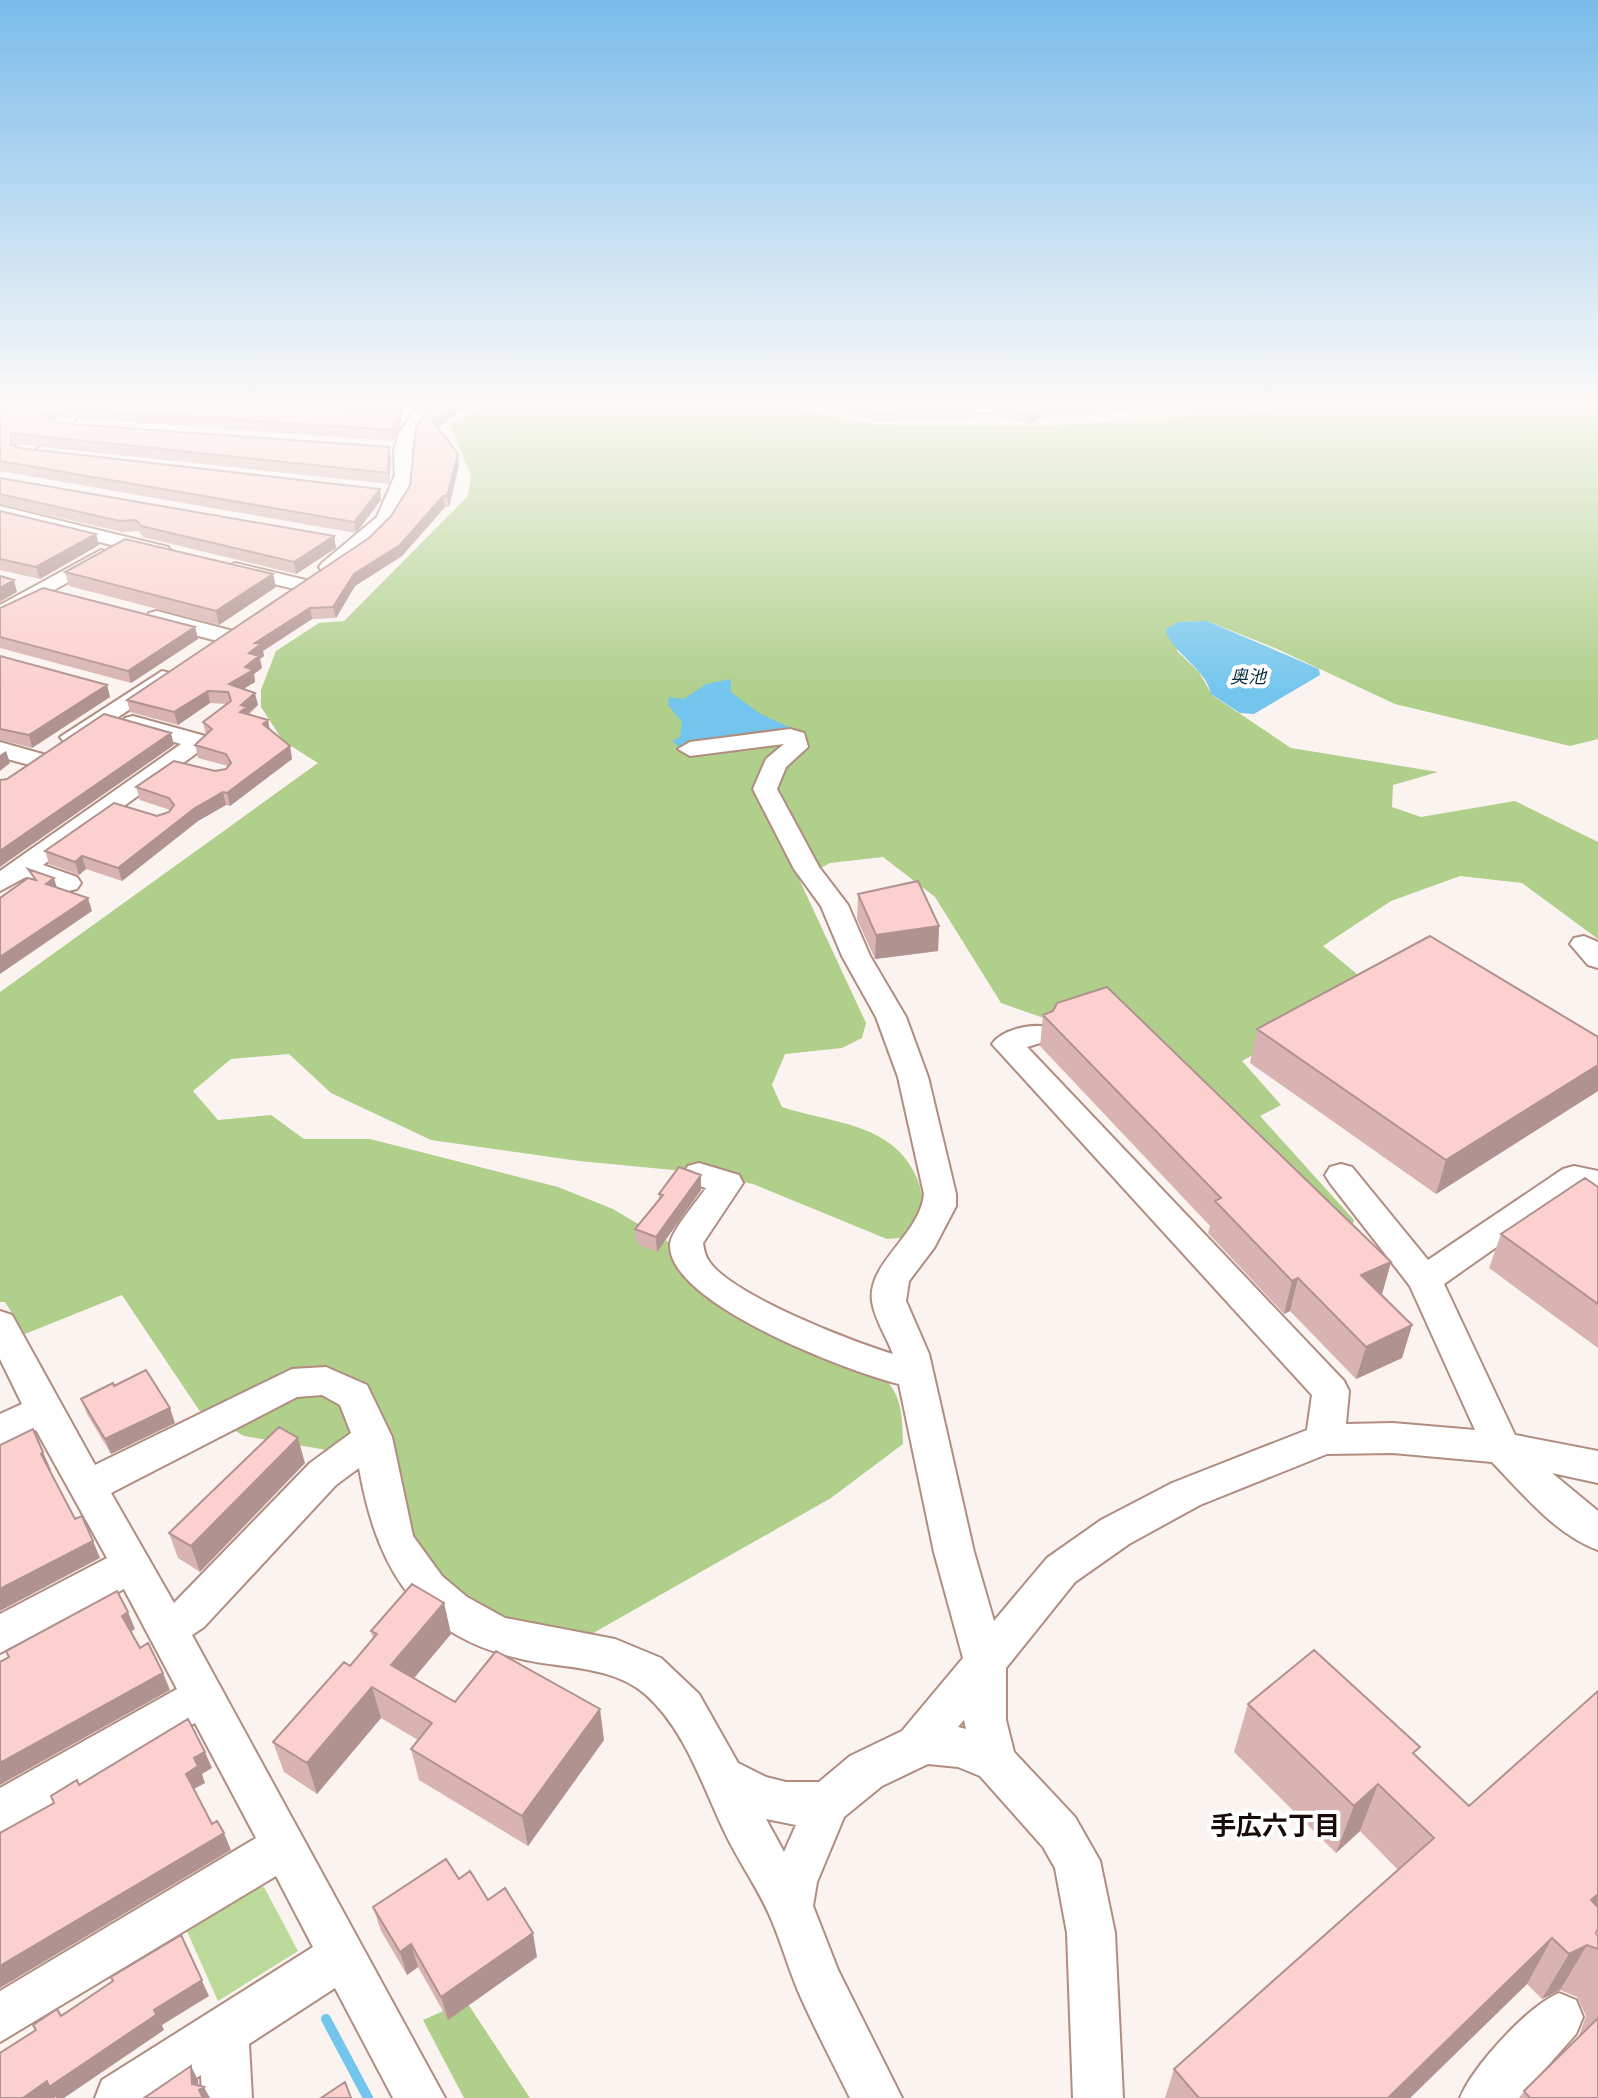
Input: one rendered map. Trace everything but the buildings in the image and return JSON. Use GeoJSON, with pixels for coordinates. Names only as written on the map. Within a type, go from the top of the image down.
{"type":"FeatureCollection","features":[{"type":"Feature","properties":{"kind":"street"},"geometry":{"type":"LineString","coordinates":[[277,602],[362,543],[386,520],[390,499]]}},
{"type":"Feature","properties":{"kind":"street"},"geometry":{"type":"LineString","coordinates":[[0,512],[185,556]]}},
{"type":"Feature","properties":{"kind":"street"},"geometry":{"type":"LineString","coordinates":[[0,614],[152,526]]}},
{"type":"Feature","properties":{"kind":"street"},"geometry":{"type":"LineString","coordinates":[[331,538],[362,543]]}},
{"type":"Feature","properties":{"kind":"street"},"geometry":{"type":"LineString","coordinates":[[214,564],[303,585]]}},
{"type":"Feature","properties":{"kind":"street"},"geometry":{"type":"LineString","coordinates":[[14,582],[73,597]]}},
{"type":"Feature","properties":{"kind":"street"},"geometry":{"type":"LineString","coordinates":[[134,613],[232,632],[200,653]]}},
{"type":"Feature","properties":{"kind":"street"},"geometry":{"type":"LineString","coordinates":[[12,776],[175,669]]}},
{"type":"Feature","properties":{"kind":"street"},"geometry":{"type":"LineString","coordinates":[[106,686],[137,694]]}},
{"type":"Feature","properties":{"kind":"street"},"geometry":{"type":"LineString","coordinates":[[105,715],[177,749],[204,770]]}},
{"type":"Feature","properties":{"kind":"street"},"geometry":{"type":"LineString","coordinates":[[0,883],[113,803],[207,719]]}},
{"type":"Feature","properties":{"kind":"street"},"geometry":{"type":"LineString","coordinates":[[690,749],[790,736],[798,742],[775,764],[765,789],[807,869],[834,905],[856,956],[891,1017],[913,1077],[940,1194],[939,1206],[917,1248],[892,1278],[889,1301],[911,1354],[954,1552],[985,1662],[985,1720],[995,1762]]}},
{"type":"Feature","properties":{"kind":"street"},"geometry":{"type":"LineString","coordinates":[[0,749],[37,760]]}},
{"type":"Feature","properties":{"kind":"street"},"geometry":{"type":"LineString","coordinates":[[113,803],[149,814]]}},
{"type":"Feature","properties":{"kind":"street"},"geometry":{"type":"LineString","coordinates":[[23,867],[68,883]]}},
{"type":"Feature","properties":{"kind":"street"},"geometry":{"type":"LineString","coordinates":[[1036,1034],[1007,1044],[1331,1391],[1325,1439]]}},
{"type":"Feature","properties":{"kind":"street"},"geometry":{"type":"LineString","coordinates":[[699,1174],[727,1183],[686,1242],[688,1258],[701,1275],[745,1302],[833,1346],[885,1368],[914,1373]]}},
{"type":"Feature","properties":{"kind":"street"},"geometry":{"type":"LineString","coordinates":[[1341,1175],[1425,1280],[1502,1448],[1556,1502],[1598,1533]]}},
{"type":"Feature","properties":{"kind":"street"},"geometry":{"type":"LineString","coordinates":[[1425,1280],[1574,1177],[1598,1182]]}},
{"type":"Feature","properties":{"kind":"street"},"geometry":{"type":"LineString","coordinates":[[0,1324],[420,2098]]}},
{"type":"Feature","properties":{"kind":"street"},"geometry":{"type":"LineString","coordinates":[[87,1487],[274,1390],[308,1380],[326,1381],[354,1395],[373,1437],[387,1508],[399,1549],[412,1572],[432,1595],[468,1620],[506,1637],[600,1655],[640,1668],[659,1680],[690,1716],[790,1906],[819,1983],[877,2098]]}},
{"type":"Feature","properties":{"kind":"street"},"geometry":{"type":"LineString","coordinates":[[0,1431],[44,1410]]}},
{"type":"Feature","properties":{"kind":"street"},"geometry":{"type":"LineString","coordinates":[[166,1630],[190,1614],[323,1474],[373,1437]]}},
{"type":"Feature","properties":{"kind":"street"},"geometry":{"type":"LineString","coordinates":[[917,1745],[1061,1570],[1115,1532],[1186,1494],[1325,1439],[1393,1438],[1502,1448],[1598,1467]]}},
{"type":"Feature","properties":{"kind":"street"},"geometry":{"type":"LineString","coordinates":[[0,1635],[132,1565]]}},
{"type":"Feature","properties":{"kind":"street"},"geometry":{"type":"LineString","coordinates":[[0,1812],[202,1697]]}},
{"type":"Feature","properties":{"kind":"street"},"geometry":{"type":"LineString","coordinates":[[790,1906],[810,1839],[828,1802],[866,1771],[917,1745],[940,1743],[975,1751],[995,1762],[1059,1832],[1077,1861],[1091,1933],[1098,2098]]}},
{"type":"Feature","properties":{"kind":"street"},"geometry":{"type":"LineString","coordinates":[[723,1778],[755,1796],[796,1807],[828,1802]]}},
{"type":"Feature","properties":{"kind":"street"},"geometry":{"type":"LineString","coordinates":[[0,2018],[284,1846]]}},
{"type":"Feature","properties":{"kind":"street"},"geometry":{"type":"LineString","coordinates":[[120,2098],[343,1955]]}},
{"type":"Feature","properties":{"kind":"street"},"geometry":{"type":"LineString","coordinates":[[1485,2098],[1559,2017]]}},
{"type":"Feature","properties":{"kind":"street"},"geometry":{"type":"LineString","coordinates":[[224,2031],[227,2098]]}},
{"type":"Feature","properties":{"kind":"green space"},"geometry":{"type":"Polygon","coordinates":[[[465,499],[1598,499],[1598,739],[1570,746],[1395,704],[1275,648],[1207,621],[1180,622],[1177,651],[1199,672],[1212,695],[1291,748],[1438,772],[1393,785],[1392,807],[1421,817],[1515,801],[1598,842],[1598,939],[1522,883],[1460,876],[1391,901],[1323,946],[1374,988],[1242,1061],[1281,1105],[1260,1116],[1354,1220],[1347,1245],[1055,1022],[1001,1003],[935,897],[883,857],[830,863],[799,879],[866,1023],[862,1038],[842,1048],[785,1054],[772,1085],[782,1107],[858,1127],[892,1145],[905,1158],[918,1180],[926,1212],[910,1237],[887,1239],[753,1184],[673,1170],[579,1161],[431,1140],[331,1093],[289,1054],[231,1059],[193,1091],[218,1120],[271,1115],[304,1139],[370,1139],[558,1187],[613,1209],[675,1246],[685,1265],[870,1365],[888,1382],[898,1399],[903,1444],[831,1498],[581,1640],[481,1617],[406,1541],[386,1453],[350,1431],[333,1451],[244,1436],[199,1410],[122,1295],[25,1334],[5,1302],[0,1302],[0,992],[318,763],[283,741],[261,707],[261,690],[276,651],[319,623],[344,621],[465,499]]]}},
{"type":"Feature","properties":{"kind":"green space"},"geometry":{"type":"Polygon","coordinates":[[[264,1887],[298,1951],[218,2001],[186,1929],[251,1888],[264,1887]]]}},
{"type":"Feature","properties":{"kind":"green space"},"geometry":{"type":"Polygon","coordinates":[[[466,2001],[530,2098],[464,2098],[423,2020],[466,2001]]]}},
{"type":"Feature","properties":{"kind":"water","name":"奥池"},"geometry":{"type":"Polygon","coordinates":[[[1207,621],[1319,669],[1320,675],[1254,714],[1240,713],[1211,694],[1203,676],[1165,630],[1178,622],[1207,621]]]}},
{"type":"Feature","properties":{"kind":"water"},"geometry":{"type":"Polygon","coordinates":[[[731,679],[731,692],[759,713],[795,730],[680,747],[672,741],[680,737],[682,722],[668,705],[669,697],[684,699],[706,684],[731,679]]]}},
{"type":"Feature","properties":{"kind":"waterway"},"geometry":{"type":"LineString","coordinates":[[326,2019],[368,2098]]}},
{"type":"Feature","properties":{"kind":"district","name":"手広六丁目"},"geometry":{"type":"Point","coordinates":[1275,1825]}}]}
